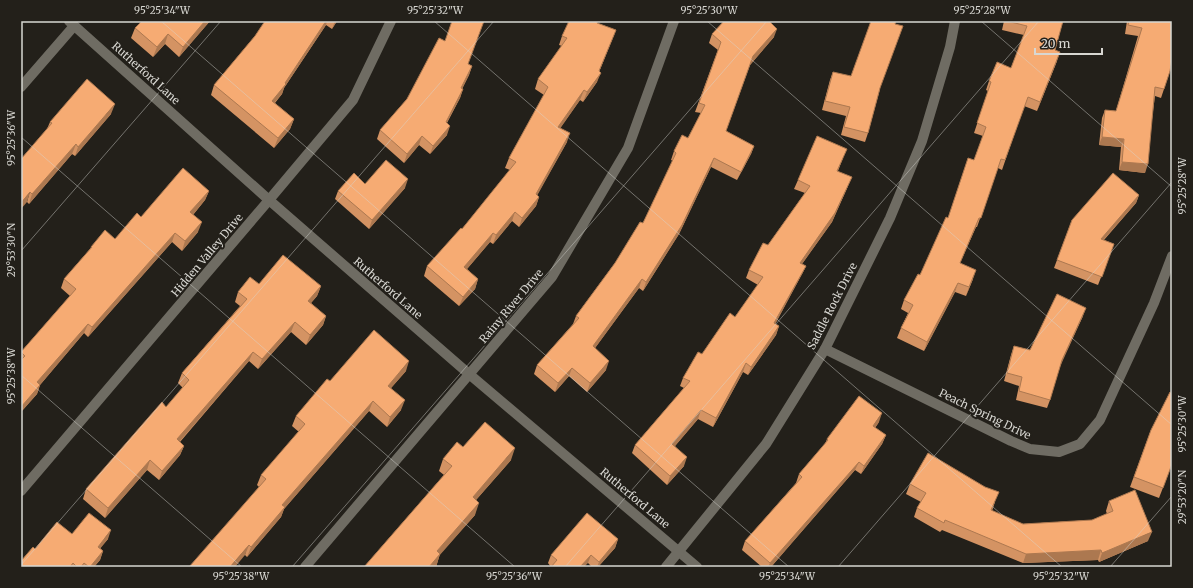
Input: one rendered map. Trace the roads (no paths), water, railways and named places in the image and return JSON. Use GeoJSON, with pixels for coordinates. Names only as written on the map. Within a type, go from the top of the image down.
{"type":"FeatureCollection","features":[{"type":"Feature","properties":{"kind":"street","name":"Hidden Valley Drive"},"geometry":{"type":"LineString","coordinates":[[21,492],[270,200],[353,100],[391,21]]}},
{"type":"Feature","properties":{"kind":"street","name":"Rainy River Drive"},"geometry":{"type":"LineString","coordinates":[[304,567],[552,277],[628,148],[674,21]]}},
{"type":"Feature","properties":{"kind":"street","name":"Saddle Rock Drive"},"geometry":{"type":"LineString","coordinates":[[666,567],[766,444],[825,348],[890,218],[922,142],[950,48],[955,21]]}},
{"type":"Feature","properties":{"kind":"street","name":"Rutherford Lane"},"geometry":{"type":"LineString","coordinates":[[72,23],[270,200],[469,374],[697,567]]}},
{"type":"Feature","properties":{"kind":"street"},"geometry":{"type":"LineString","coordinates":[[21,87],[72,23]]}},
{"type":"Feature","properties":{"kind":"street","name":"Peach Spring Drive"},"geometry":{"type":"LineString","coordinates":[[825,348],[1011,441],[1030,449],[1059,452],[1080,444],[1100,420],[1154,303],[1172,256]]}}]}
